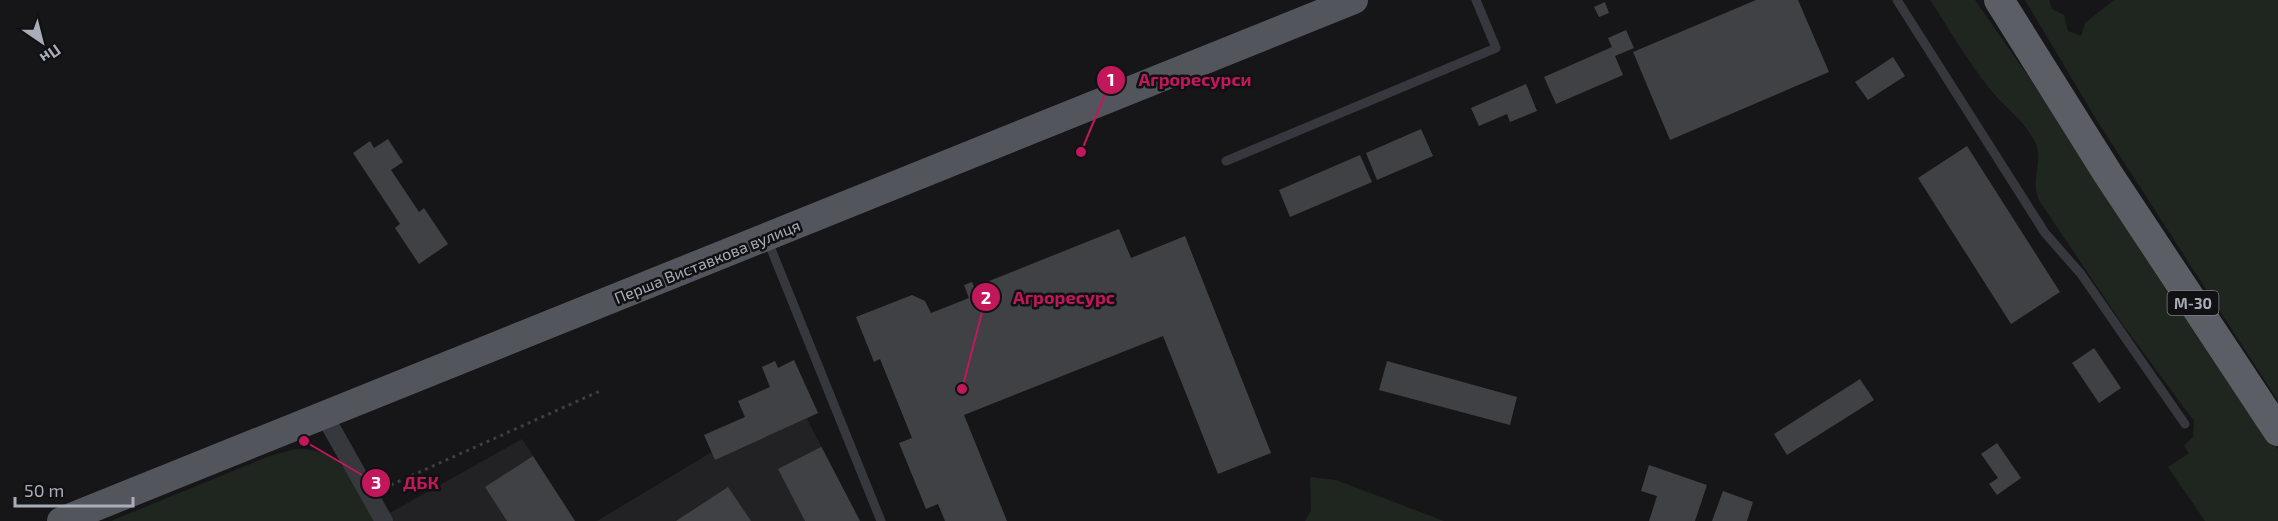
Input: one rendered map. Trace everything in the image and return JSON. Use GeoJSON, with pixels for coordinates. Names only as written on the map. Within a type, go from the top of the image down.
{"type":"FeatureCollection","features":[{"type":"Feature","properties":{"kind":"highway","name":"М-30"},"geometry":{"type":"LineString","coordinates":[[1999,0],[2108,174],[2278,431]]}},
{"type":"Feature","properties":{"kind":"main road","name":"Перша Виставкова вулиця"},"geometry":{"type":"LineString","coordinates":[[61,521],[1354,0]]}},
{"type":"Feature","properties":{"kind":"street"},"geometry":{"type":"LineString","coordinates":[[324,415],[384,521]]}},
{"type":"Feature","properties":{"kind":"lane"},"geometry":{"type":"LineString","coordinates":[[1226,161],[1496,48],[1476,0]]}},
{"type":"Feature","properties":{"kind":"lane"},"geometry":{"type":"LineString","coordinates":[[1897,0],[2045,233],[2081,274],[2185,424]]}},
{"type":"Feature","properties":{"kind":"lane"},"geometry":{"type":"LineString","coordinates":[[766,237],[881,521]]}},
{"type":"Feature","properties":{"kind":"path"},"geometry":{"type":"LineString","coordinates":[[369,496],[447,458],[600,391]]}},
{"type":"Feature","properties":{"kind":"shaded area"},"geometry":{"type":"Polygon","coordinates":[[[1930,0],[1975,0],[2051,109],[2278,449],[2278,521],[2205,521],[2168,467],[2189,453],[2184,446],[2193,437],[2194,421],[2123,325],[2040,202],[2036,186],[2038,155],[2034,140],[1981,77],[1930,0]]]}},
{"type":"Feature","properties":{"kind":"shaded area"},"geometry":{"type":"Polygon","coordinates":[[[2025,0],[2049,0],[2052,9],[2064,15],[2068,31],[2081,36],[2085,23],[2114,0],[2278,0],[2278,401],[2096,119],[2025,0]]]}},
{"type":"Feature","properties":{"kind":"shaded area"},"geometry":{"type":"Polygon","coordinates":[[[794,360],[818,413],[807,419],[860,521],[597,521],[712,452],[704,435],[745,417],[738,401],[770,387],[762,367],[775,361],[778,368],[794,360]]]}},
{"type":"Feature","properties":{"kind":"shaded area"},"geometry":{"type":"Polygon","coordinates":[[[522,439],[575,521],[392,521],[388,514],[522,439]]]}},
{"type":"Feature","properties":{"kind":"shaded area"},"geometry":{"type":"Polygon","coordinates":[[[295,449],[326,454],[337,461],[354,481],[376,521],[111,521],[267,457],[295,449]]]}},
{"type":"Feature","properties":{"kind":"shaded area"},"geometry":{"type":"Polygon","coordinates":[[[1310,477],[1336,480],[1444,521],[1305,521],[1311,511],[1310,477]]]}},
{"type":"Feature","properties":{"kind":"building"},"geometry":{"type":"Polygon","coordinates":[[[1756,0],[1798,0],[1829,72],[1670,140],[1633,52],[1756,0]]]}},
{"type":"Feature","properties":{"kind":"building"},"geometry":{"type":"Polygon","coordinates":[[[1605,2],[1609,13],[1599,17],[1594,7],[1605,2]]]}},
{"type":"Feature","properties":{"kind":"building"},"geometry":{"type":"Polygon","coordinates":[[[1626,30],[1634,48],[1615,56],[1623,75],[1556,104],[1544,77],[1612,47],[1608,38],[1626,30]]]}},
{"type":"Feature","properties":{"kind":"building"},"geometry":{"type":"Polygon","coordinates":[[[1893,57],[1905,76],[1868,100],[1855,82],[1893,57]]]}},
{"type":"Feature","properties":{"kind":"building"},"geometry":{"type":"Polygon","coordinates":[[[1526,84],[1537,111],[1510,122],[1507,114],[1479,126],[1471,108],[1526,84]]]}},
{"type":"Feature","properties":{"kind":"building"},"geometry":{"type":"Polygon","coordinates":[[[1421,129],[1433,156],[1377,180],[1366,153],[1421,129]]]}},
{"type":"Feature","properties":{"kind":"building"},"geometry":{"type":"Polygon","coordinates":[[[388,139],[403,162],[391,170],[419,212],[424,208],[448,244],[419,264],[395,228],[400,224],[353,153],[370,141],[374,148],[388,139]]]}},
{"type":"Feature","properties":{"kind":"building"},"geometry":{"type":"Polygon","coordinates":[[[1967,146],[2060,292],[2011,324],[1918,178],[1967,146]]]}},
{"type":"Feature","properties":{"kind":"building"},"geometry":{"type":"Polygon","coordinates":[[[1360,155],[1372,182],[1290,217],[1279,190],[1360,155]]]}},
{"type":"Feature","properties":{"kind":"building"},"geometry":{"type":"Polygon","coordinates":[[[1119,229],[1131,258],[1185,236],[1271,453],[1218,474],[1163,336],[964,415],[1007,521],[945,521],[938,504],[926,509],[899,443],[912,438],[880,359],[874,362],[856,317],[912,295],[925,301],[931,313],[969,298],[964,285],[972,282],[974,287],[1119,229]]]}},
{"type":"Feature","properties":{"kind":"building"},"geometry":{"type":"Polygon","coordinates":[[[2094,348],[2121,388],[2099,403],[2072,363],[2094,348]]]}},
{"type":"Feature","properties":{"kind":"building"},"geometry":{"type":"Polygon","coordinates":[[[794,360],[818,413],[715,460],[704,435],[745,417],[738,401],[770,387],[762,367],[775,361],[778,368],[794,360]]]}},
{"type":"Feature","properties":{"kind":"building"},"geometry":{"type":"Polygon","coordinates":[[[1387,361],[1517,397],[1510,425],[1379,390],[1387,361]]]}},
{"type":"Feature","properties":{"kind":"building"},"geometry":{"type":"Polygon","coordinates":[[[1860,379],[1874,400],[1787,455],[1774,434],[1860,379]]]}},
{"type":"Feature","properties":{"kind":"building"},"geometry":{"type":"Polygon","coordinates":[[[1997,443],[2021,478],[1997,495],[1989,484],[1998,478],[1981,454],[1997,443]]]}},
{"type":"Feature","properties":{"kind":"building"},"geometry":{"type":"Polygon","coordinates":[[[821,447],[860,521],[805,521],[778,469],[821,447]]]}},
{"type":"Feature","properties":{"kind":"building"},"geometry":{"type":"Polygon","coordinates":[[[533,456],[575,521],[507,521],[485,487],[533,456]]]}},
{"type":"Feature","properties":{"kind":"building"},"geometry":{"type":"Polygon","coordinates":[[[1649,465],[1707,485],[1695,521],[1649,521],[1657,496],[1641,491],[1649,465]]]}},
{"type":"Feature","properties":{"kind":"building"},"geometry":{"type":"Polygon","coordinates":[[[728,487],[751,521],[676,521],[728,487]]]}},
{"type":"Feature","properties":{"kind":"building"},"geometry":{"type":"Polygon","coordinates":[[[1723,491],[1753,502],[1747,521],[1712,521],[1723,491]]]}},
{"type":"Feature","properties":{"kind":"place","name":"Агроресурси"},"geometry":{"type":"Point","coordinates":[1081,152]}},
{"type":"Feature","properties":{"kind":"place","name":"Агроресурс"},"geometry":{"type":"Point","coordinates":[962,389]}},
{"type":"Feature","properties":{"kind":"place","name":"ДБК"},"geometry":{"type":"Point","coordinates":[304,441]}}]}
